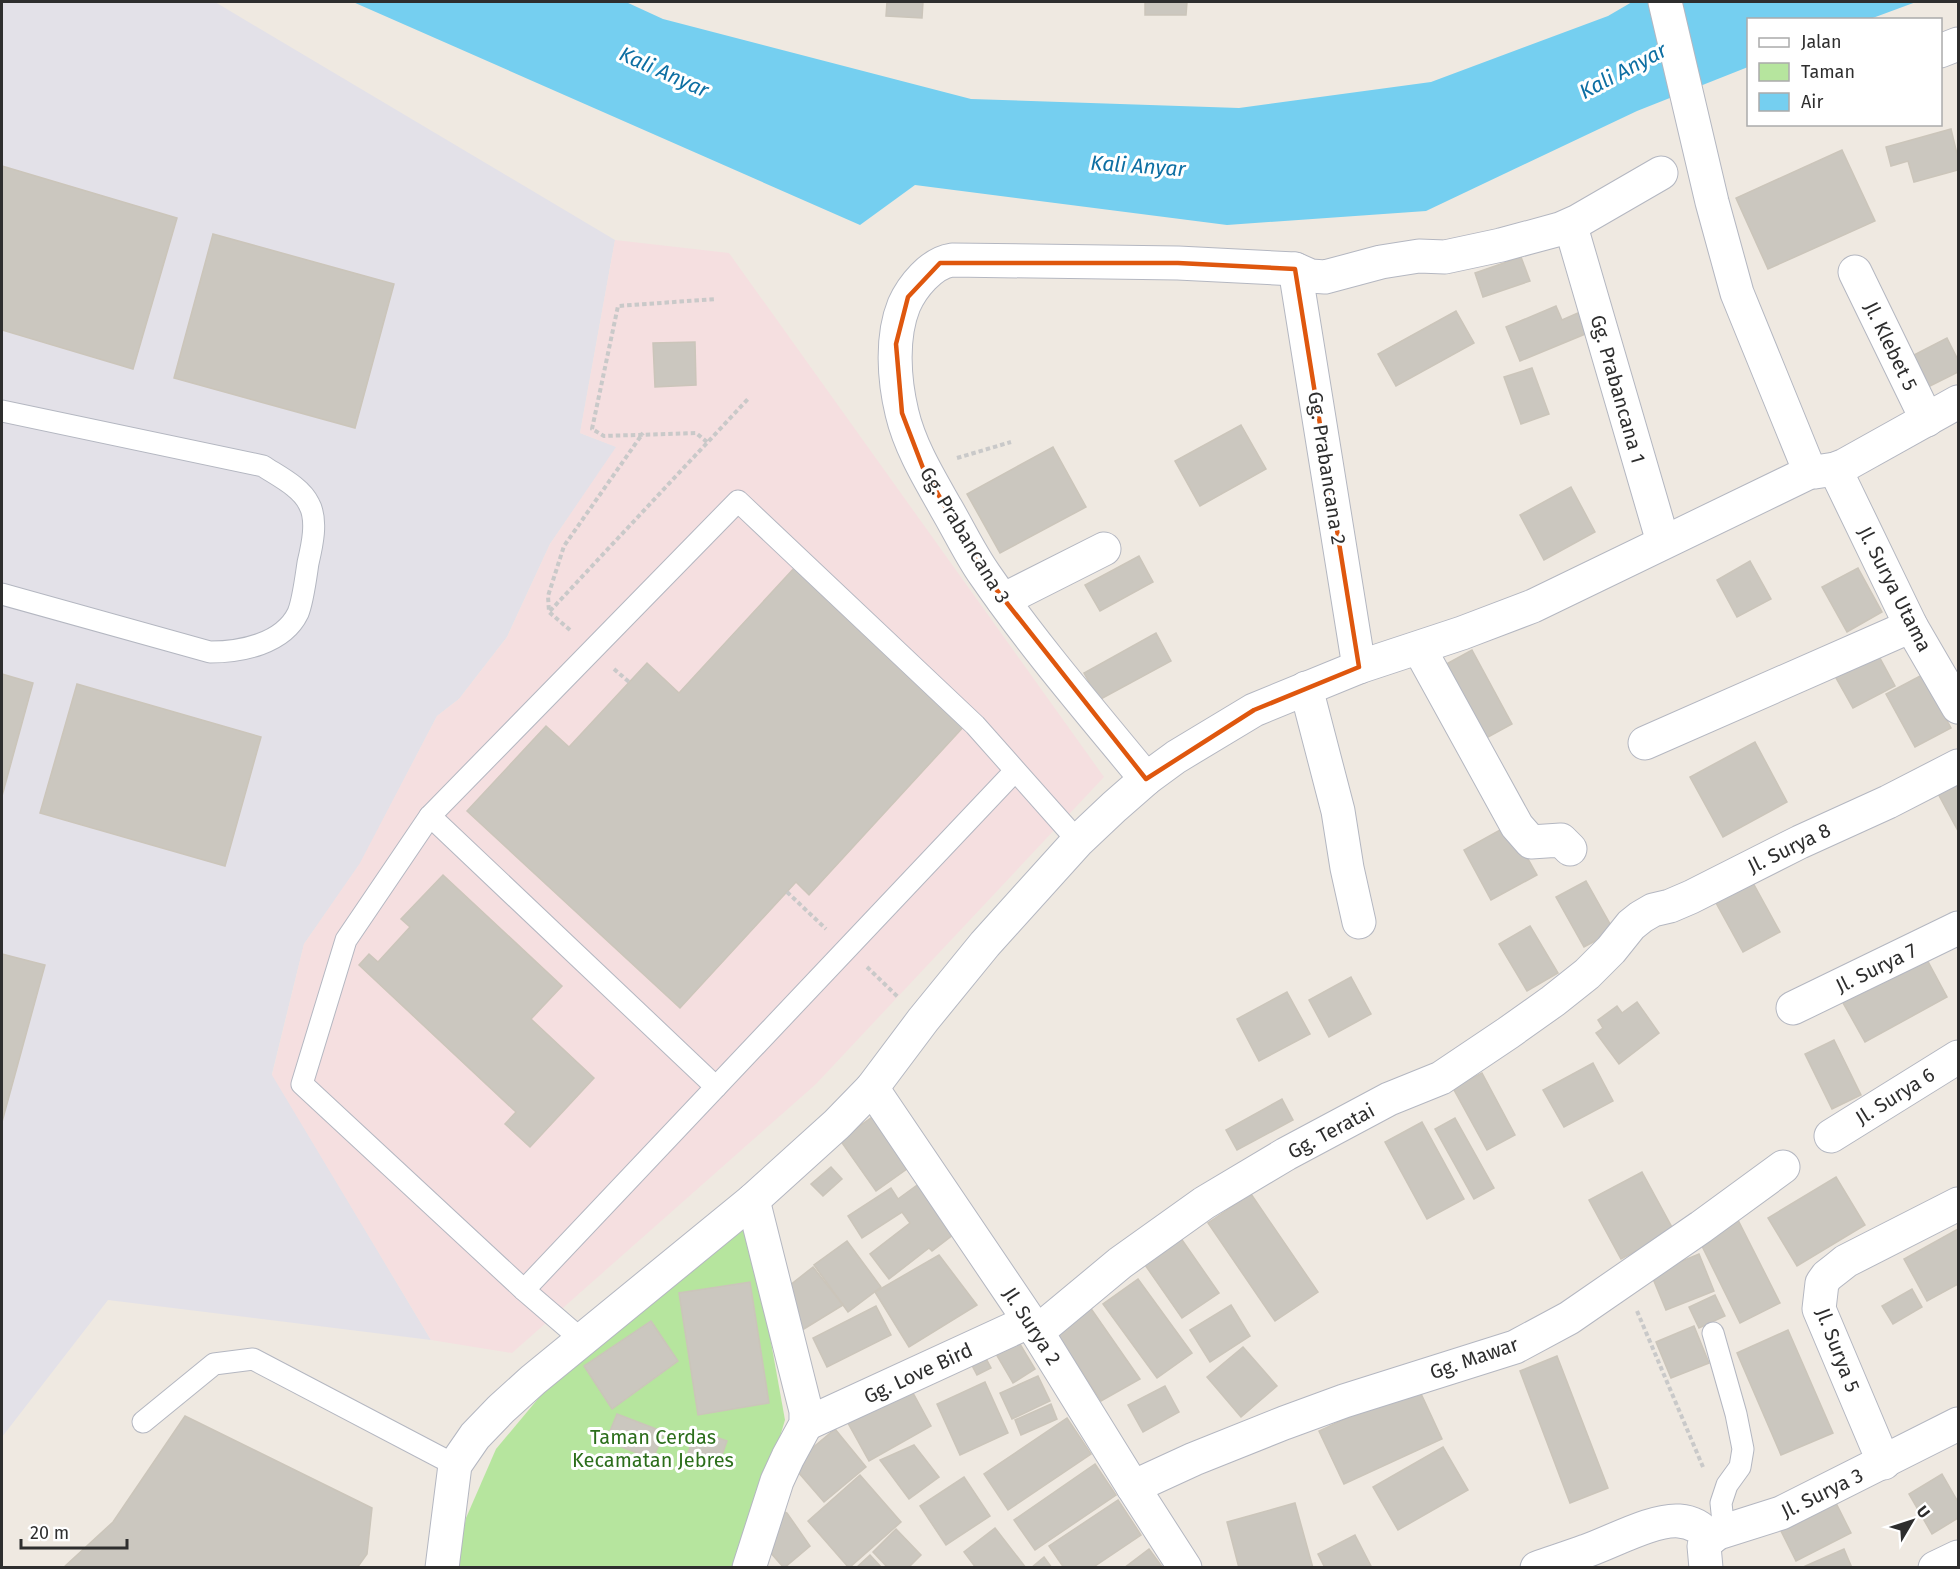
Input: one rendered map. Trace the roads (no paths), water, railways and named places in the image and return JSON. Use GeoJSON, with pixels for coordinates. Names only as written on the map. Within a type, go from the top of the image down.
{"type":"FeatureCollection","features":[{"type":"Feature","properties":{"kind":"street","name":"Jl. Surya Utama"},"geometry":{"type":"LineString","coordinates":[[1665,2],[1712,202],[1737,293],[1822,471],[1959,707]]}},
{"type":"Feature","properties":{"kind":"street"},"geometry":{"type":"LineString","coordinates":[[1942,51],[1959,44]]}},
{"type":"Feature","properties":{"kind":"street"},"geometry":{"type":"LineString","coordinates":[[1295,269],[1311,276],[1324,277],[1382,262],[1419,256],[1445,257],[1501,245],[1560,229],[1578,221],[1661,173]]}},
{"type":"Feature","properties":{"kind":"street","name":"Gg. Prabancana 1"},"geometry":{"type":"LineString","coordinates":[[1574,237],[1663,542]]}},
{"type":"Feature","properties":{"kind":"street","name":"Gg. Prabancana 3"},"geometry":{"type":"LineString","coordinates":[[1146,779],[1061,675],[984,574],[923,468],[902,413],[897,379],[898,322],[908,297],[930,271],[940,263],[952,260],[1178,263],[1295,269]]}},
{"type":"Feature","properties":{"kind":"street","name":"Gg. Prabancana 2"},"geometry":{"type":"LineString","coordinates":[[1295,269],[1359,667]]}},
{"type":"Feature","properties":{"kind":"street","name":"Jl. Klebet 5"},"geometry":{"type":"LineString","coordinates":[[1855,272],[1927,420]]}},
{"type":"Feature","properties":{"kind":"street"},"geometry":{"type":"LineString","coordinates":[[442,1568],[455,1465],[475,1436],[501,1408],[533,1380],[753,1200],[837,1124],[872,1088],[923,1020],[985,944],[1078,841],[1146,779],[1176,757],[1245,716],[1359,667],[1419,648],[1533,606],[1663,542],[1822,471],[1845,465],[1959,402]]}},
{"type":"Feature","properties":{"kind":"street"},"geometry":{"type":"LineString","coordinates":[[1003,600],[1104,549]]}},
{"type":"Feature","properties":{"kind":"street"},"geometry":{"type":"LineString","coordinates":[[1645,743],[1911,626]]}},
{"type":"Feature","properties":{"kind":"street"},"geometry":{"type":"LineString","coordinates":[[1419,648],[1524,836],[1531,842],[1561,840],[1570,849]]}},
{"type":"Feature","properties":{"kind":"street"},"geometry":{"type":"LineString","coordinates":[[1306,688],[1338,811],[1359,922]]}},
{"type":"Feature","properties":{"kind":"street","name":"Jl. Surya 8"},"geometry":{"type":"LineString","coordinates":[[1625,934],[1632,925],[1653,910],[1691,897],[1959,766]]}},
{"type":"Feature","properties":{"kind":"street","name":"Jl. Surya 7"},"geometry":{"type":"LineString","coordinates":[[1793,1008],[1959,928]]}},
{"type":"Feature","properties":{"kind":"street","name":"Gg. Teratai"},"geometry":{"type":"LineString","coordinates":[[1034,1327],[1204,1203],[1286,1154],[1389,1099],[1441,1078],[1454,1070],[1553,1001],[1587,974],[1625,934]]}},
{"type":"Feature","properties":{"kind":"street","name":"Jl. Surya 6"},"geometry":{"type":"LineString","coordinates":[[1831,1136],[1959,1057]]}},
{"type":"Feature","properties":{"kind":"street","name":"Jl. Surya 2"},"geometry":{"type":"LineString","coordinates":[[872,1088],[1034,1327],[1185,1568]]}},
{"type":"Feature","properties":{"kind":"street","name":"Gg. Mawar"},"geometry":{"type":"LineString","coordinates":[[1133,1487],[1194,1459],[1294,1419],[1515,1347],[1569,1318],[1783,1167]]}},
{"type":"Feature","properties":{"kind":"street"},"geometry":{"type":"LineString","coordinates":[[749,1568],[777,1481],[806,1424],[806,1411],[753,1200]]}},
{"type":"Feature","properties":{"kind":"street","name":"Jl. Surya 5"},"geometry":{"type":"LineString","coordinates":[[1884,1463],[1819,1309],[1822,1283],[1846,1261],[1959,1204]]}},
{"type":"Feature","properties":{"kind":"street","name":"Gg. Love Bird"},"geometry":{"type":"LineString","coordinates":[[806,1424],[1034,1327]]}},
{"type":"Feature","properties":{"kind":"street","name":"Jl. Surya 3"},"geometry":{"type":"LineString","coordinates":[[1713,1546],[1959,1424]]}},
{"type":"Feature","properties":{"kind":"street"},"geometry":{"type":"LineString","coordinates":[[1537,1568],[1645,1528],[1673,1521],[1690,1523],[1703,1529],[1713,1546]]}},
{"type":"Feature","properties":{"kind":"street"},"geometry":{"type":"LineString","coordinates":[[1935,1568],[1959,1557]]}},
{"type":"Feature","properties":{"kind":"lane"},"geometry":{"type":"LineString","coordinates":[[2,411],[263,466],[298,490],[310,504],[314,534],[298,612],[286,629],[271,640],[231,652],[210,652],[2,594]]}},
{"type":"Feature","properties":{"kind":"lane"},"geometry":{"type":"LineString","coordinates":[[582,1340],[524,1290],[302,1084],[346,940],[430,816],[738,501],[975,725],[1078,841]]}},
{"type":"Feature","properties":{"kind":"lane"},"geometry":{"type":"LineString","coordinates":[[524,1290],[1015,771]]}},
{"type":"Feature","properties":{"kind":"lane"},"geometry":{"type":"LineString","coordinates":[[430,816],[716,1087]]}},
{"type":"Feature","properties":{"kind":"lane"},"geometry":{"type":"LineString","coordinates":[[1713,1333],[1736,1414],[1743,1449],[1740,1467],[1727,1485],[1721,1503],[1713,1546]]}},
{"type":"Feature","properties":{"kind":"lane"},"geometry":{"type":"LineString","coordinates":[[143,1422],[214,1364],[253,1359],[455,1465]]}},
{"type":"Feature","properties":{"kind":"water","name":"Kali Anyar"},"geometry":{"type":"Polygon","coordinates":[[[353,2],[626,2],[663,19],[971,99],[1239,108],[1431,82],[1608,16],[1632,2],[1916,2],[1873,18],[1747,18],[1747,67],[1637,111],[1426,211],[1227,225],[915,185],[860,225],[353,2]]]}},
{"type":"Feature","properties":{"kind":"park label","name":"Taman Cerdas Kecamatan Jebres"},"geometry":{"type":"Point","coordinates":[653,1448]}}]}
